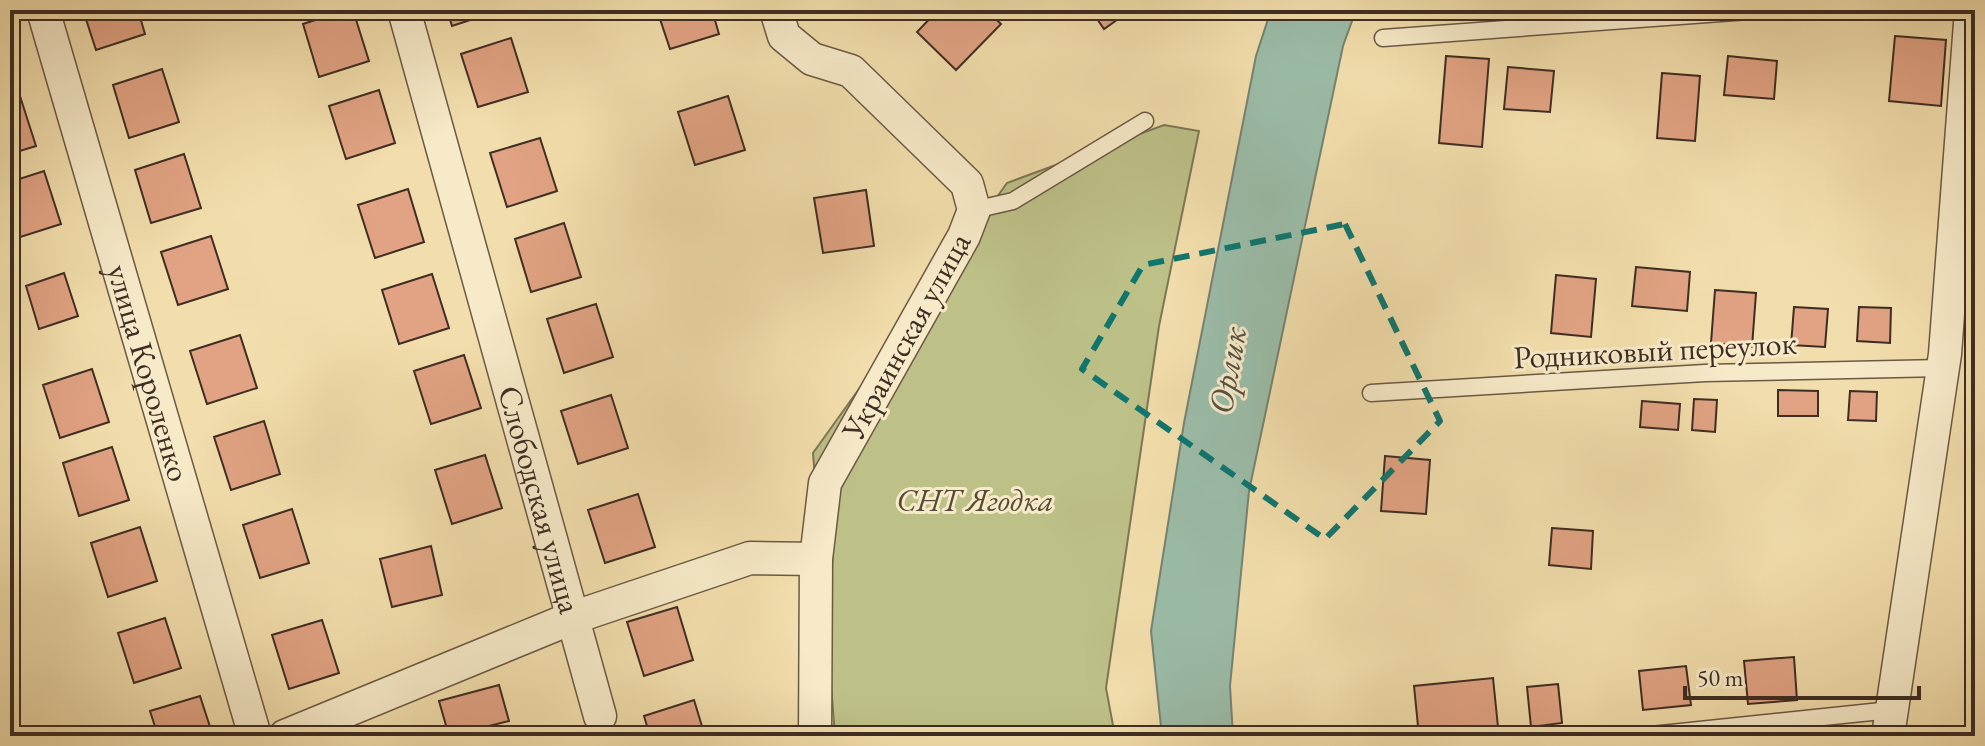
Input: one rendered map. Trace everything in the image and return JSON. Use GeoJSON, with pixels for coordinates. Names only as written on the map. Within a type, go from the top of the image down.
{"type":"FeatureCollection","features":[{"type":"Feature","properties":{"kind":"street","name":"улица Короленко"},"geometry":{"type":"LineString","coordinates":[[43,10],[255,736]]}},
{"type":"Feature","properties":{"kind":"street","name":"Слободская улица"},"geometry":{"type":"LineString","coordinates":[[404,10],[572,618],[750,558],[816,559]]}},
{"type":"Feature","properties":{"kind":"street","name":"Украинская улица"},"geometry":{"type":"LineString","coordinates":[[776,10],[784,36],[812,59],[851,71],[967,184],[974,210],[964,236],[825,483],[816,559]]}},
{"type":"Feature","properties":{"kind":"street"},"geometry":{"type":"LineString","coordinates":[[1890,723],[1945,354],[1971,10]]}},
{"type":"Feature","properties":{"kind":"street"},"geometry":{"type":"LineString","coordinates":[[815,736],[816,559]]}},
{"type":"Feature","properties":{"kind":"street"},"geometry":{"type":"LineString","coordinates":[[285,736],[572,618],[600,716]]}},
{"type":"Feature","properties":{"kind":"lane"},"geometry":{"type":"LineString","coordinates":[[1383,38],[1762,10]]}},
{"type":"Feature","properties":{"kind":"lane"},"geometry":{"type":"LineString","coordinates":[[974,210],[1013,201],[1145,121]]}},
{"type":"Feature","properties":{"kind":"lane","name":"Родниковый переулок"},"geometry":{"type":"LineString","coordinates":[[1371,393],[1705,373],[1942,368]]}},
{"type":"Feature","properties":{"kind":"lane"},"geometry":{"type":"LineString","coordinates":[[1642,736],[1890,723]]}},
{"type":"Feature","properties":{"kind":"highlighted area"},"geometry":{"type":"Polygon","coordinates":[[[1345,224],[1440,421],[1325,539],[1082,369],[1143,265],[1345,224]]]}},
{"type":"Feature","properties":{"kind":"green space","name":"СНТ Ягодка"},"geometry":{"type":"Polygon","coordinates":[[[1164,125],[1199,131],[1159,326],[1106,688],[1115,736],[835,736],[813,453],[1007,183],[1164,125]]]}},
{"type":"Feature","properties":{"kind":"water","name":"Орлик"},"geometry":{"type":"Polygon","coordinates":[[[1271,10],[1356,10],[1343,46],[1249,491],[1230,686],[1233,736],[1162,736],[1151,631],[1184,423],[1256,56],[1271,10]]]}},
{"type":"Feature","properties":{"kind":"building"},"geometry":{"type":"Polygon","coordinates":[[[83,10],[138,10],[145,34],[96,50],[83,10]]]}},
{"type":"Feature","properties":{"kind":"building"},"geometry":{"type":"Polygon","coordinates":[[[353,10],[369,61],[319,77],[303,24],[353,10]]]}},
{"type":"Feature","properties":{"kind":"building"},"geometry":{"type":"Polygon","coordinates":[[[447,10],[501,10],[452,26],[447,10]]]}},
{"type":"Feature","properties":{"kind":"building"},"geometry":{"type":"Polygon","coordinates":[[[657,10],[712,10],[719,34],[670,49],[657,10]]]}},
{"type":"Feature","properties":{"kind":"building"},"geometry":{"type":"Polygon","coordinates":[[[938,10],[986,10],[1001,24],[956,70],[917,32],[938,10]]]}},
{"type":"Feature","properties":{"kind":"building"},"geometry":{"type":"Polygon","coordinates":[[[1091,10],[1131,10],[1104,29],[1091,10]]]}},
{"type":"Feature","properties":{"kind":"building"},"geometry":{"type":"Polygon","coordinates":[[[1425,10],[1474,10],[1474,11],[1425,14],[1425,10]]]}},
{"type":"Feature","properties":{"kind":"building"},"geometry":{"type":"Polygon","coordinates":[[[1895,36],[1946,40],[1941,106],[1889,101],[1895,36]]]}},
{"type":"Feature","properties":{"kind":"building"},"geometry":{"type":"Polygon","coordinates":[[[511,38],[528,92],[478,107],[461,54],[511,38]]]}},
{"type":"Feature","properties":{"kind":"building"},"geometry":{"type":"Polygon","coordinates":[[[1446,56],[1489,59],[1482,147],[1439,143],[1446,56]]]}},
{"type":"Feature","properties":{"kind":"building"},"geometry":{"type":"Polygon","coordinates":[[[1728,56],[1777,61],[1774,99],[1724,95],[1728,56]]]}},
{"type":"Feature","properties":{"kind":"building"},"geometry":{"type":"Polygon","coordinates":[[[1508,67],[1554,71],[1550,112],[1504,109],[1508,67]]]}},
{"type":"Feature","properties":{"kind":"building"},"geometry":{"type":"Polygon","coordinates":[[[162,69],[179,122],[129,138],[113,85],[162,69]]]}},
{"type":"Feature","properties":{"kind":"building"},"geometry":{"type":"Polygon","coordinates":[[[1662,73],[1700,76],[1695,141],[1657,138],[1662,73]]]}},
{"type":"Feature","properties":{"kind":"building"},"geometry":{"type":"Polygon","coordinates":[[[379,90],[395,143],[346,159],[329,106],[379,90]]]}},
{"type":"Feature","properties":{"kind":"building"},"geometry":{"type":"Polygon","coordinates":[[[19,93],[36,146],[10,154],[10,96],[19,93]]]}},
{"type":"Feature","properties":{"kind":"building"},"geometry":{"type":"Polygon","coordinates":[[[728,96],[745,150],[695,165],[678,112],[728,96]]]}},
{"type":"Feature","properties":{"kind":"building"},"geometry":{"type":"Polygon","coordinates":[[[540,138],[557,191],[507,207],[490,153],[540,138]]]}},
{"type":"Feature","properties":{"kind":"building"},"geometry":{"type":"Polygon","coordinates":[[[184,154],[201,208],[151,223],[135,170],[184,154]]]}},
{"type":"Feature","properties":{"kind":"building"},"geometry":{"type":"Polygon","coordinates":[[[44,171],[61,224],[11,240],[10,182],[44,171]]]}},
{"type":"Feature","properties":{"kind":"building"},"geometry":{"type":"Polygon","coordinates":[[[408,189],[424,242],[375,258],[358,205],[408,189]]]}},
{"type":"Feature","properties":{"kind":"building"},"geometry":{"type":"Polygon","coordinates":[[[866,190],[874,246],[823,253],[814,198],[866,190]]]}},
{"type":"Feature","properties":{"kind":"building"},"geometry":{"type":"Polygon","coordinates":[[[564,223],[581,277],[531,292],[515,239],[564,223]]]}},
{"type":"Feature","properties":{"kind":"building"},"geometry":{"type":"Polygon","coordinates":[[[211,236],[228,289],[178,305],[161,252],[211,236]]]}},
{"type":"Feature","properties":{"kind":"building"},"geometry":{"type":"Polygon","coordinates":[[[1636,267],[1690,272],[1687,311],[1632,306],[1636,267]]]}},
{"type":"Feature","properties":{"kind":"building"},"geometry":{"type":"Polygon","coordinates":[[[64,273],[78,316],[39,329],[26,286],[64,273]]]}},
{"type":"Feature","properties":{"kind":"building"},"geometry":{"type":"Polygon","coordinates":[[[432,274],[449,328],[399,344],[382,290],[432,274]]]}},
{"type":"Feature","properties":{"kind":"building"},"geometry":{"type":"Polygon","coordinates":[[[1556,275],[1596,279],[1591,337],[1551,333],[1556,275]]]}},
{"type":"Feature","properties":{"kind":"building"},"geometry":{"type":"Polygon","coordinates":[[[1715,290],[1756,293],[1752,347],[1711,343],[1715,290]]]}},
{"type":"Feature","properties":{"kind":"building"},"geometry":{"type":"Polygon","coordinates":[[[596,304],[613,357],[564,373],[547,319],[596,304]]]}},
{"type":"Feature","properties":{"kind":"building"},"geometry":{"type":"Polygon","coordinates":[[[1794,307],[1828,309],[1825,347],[1791,345],[1794,307]]]}},
{"type":"Feature","properties":{"kind":"building"},"geometry":{"type":"Polygon","coordinates":[[[1859,307],[1891,308],[1890,343],[1857,341],[1859,307]]]}},
{"type":"Feature","properties":{"kind":"building"},"geometry":{"type":"Polygon","coordinates":[[[240,335],[257,388],[207,404],[190,351],[240,335]]]}},
{"type":"Feature","properties":{"kind":"building"},"geometry":{"type":"Polygon","coordinates":[[[464,355],[481,408],[431,424],[414,371],[464,355]]]}},
{"type":"Feature","properties":{"kind":"building"},"geometry":{"type":"Polygon","coordinates":[[[92,369],[109,422],[60,438],[43,385],[92,369]]]}},
{"type":"Feature","properties":{"kind":"building"},"geometry":{"type":"Polygon","coordinates":[[[1778,390],[1818,391],[1818,416],[1778,416],[1778,390]]]}},
{"type":"Feature","properties":{"kind":"building"},"geometry":{"type":"Polygon","coordinates":[[[1850,391],[1877,392],[1876,421],[1848,420],[1850,391]]]}},
{"type":"Feature","properties":{"kind":"building"},"geometry":{"type":"Polygon","coordinates":[[[611,395],[628,448],[578,464],[561,411],[611,395]]]}},
{"type":"Feature","properties":{"kind":"building"},"geometry":{"type":"Polygon","coordinates":[[[1694,399],[1717,400],[1715,432],[1692,430],[1694,399]]]}},
{"type":"Feature","properties":{"kind":"building"},"geometry":{"type":"Polygon","coordinates":[[[1642,401],[1680,404],[1678,430],[1640,427],[1642,401]]]}},
{"type":"Feature","properties":{"kind":"building"},"geometry":{"type":"Polygon","coordinates":[[[264,421],[280,474],[231,490],[214,437],[264,421]]]}},
{"type":"Feature","properties":{"kind":"building"},"geometry":{"type":"Polygon","coordinates":[[[112,447],[129,500],[79,516],[63,463],[112,447]]]}},
{"type":"Feature","properties":{"kind":"building"},"geometry":{"type":"Polygon","coordinates":[[[485,455],[502,508],[452,524],[435,470],[485,455]]]}},
{"type":"Feature","properties":{"kind":"building"},"geometry":{"type":"Polygon","coordinates":[[[1385,456],[1430,460],[1426,514],[1381,511],[1385,456]]]}},
{"type":"Feature","properties":{"kind":"building"},"geometry":{"type":"Polygon","coordinates":[[[638,494],[655,547],[605,563],[588,510],[638,494]]]}},
{"type":"Feature","properties":{"kind":"building"},"geometry":{"type":"Polygon","coordinates":[[[292,509],[309,563],[260,578],[243,525],[292,509]]]}},
{"type":"Feature","properties":{"kind":"building"},"geometry":{"type":"Polygon","coordinates":[[[140,527],[157,581],[108,597],[91,543],[140,527]]]}},
{"type":"Feature","properties":{"kind":"building"},"geometry":{"type":"Polygon","coordinates":[[[1552,528],[1593,531],[1591,569],[1549,565],[1552,528]]]}},
{"type":"Feature","properties":{"kind":"building"},"geometry":{"type":"Polygon","coordinates":[[[431,546],[442,595],[392,607],[380,559],[431,546]]]}},
{"type":"Feature","properties":{"kind":"building"},"geometry":{"type":"Polygon","coordinates":[[[677,607],[693,660],[644,676],[627,622],[677,607]]]}},
{"type":"Feature","properties":{"kind":"building"},"geometry":{"type":"Polygon","coordinates":[[[165,618],[181,668],[134,683],[118,633],[165,618]]]}},
{"type":"Feature","properties":{"kind":"building"},"geometry":{"type":"Polygon","coordinates":[[[322,620],[339,673],[289,689],[272,635],[322,620]]]}},
{"type":"Feature","properties":{"kind":"building"},"geometry":{"type":"Polygon","coordinates":[[[1794,657],[1797,700],[1748,704],[1744,661],[1794,657]]]}},
{"type":"Feature","properties":{"kind":"building"},"geometry":{"type":"Polygon","coordinates":[[[1686,666],[1691,705],[1643,710],[1639,671],[1686,666]]]}},
{"type":"Feature","properties":{"kind":"building"},"geometry":{"type":"Polygon","coordinates":[[[1493,678],[1498,727],[1419,736],[1414,686],[1493,678]]]}},
{"type":"Feature","properties":{"kind":"building"},"geometry":{"type":"Polygon","coordinates":[[[1558,684],[1562,723],[1531,727],[1527,687],[1558,684]]]}},
{"type":"Feature","properties":{"kind":"building"},"geometry":{"type":"Polygon","coordinates":[[[499,685],[509,721],[449,736],[439,701],[499,685]]]}},
{"type":"Feature","properties":{"kind":"building"},"geometry":{"type":"Polygon","coordinates":[[[200,696],[213,736],[158,736],[150,711],[200,696]]]}},
{"type":"Feature","properties":{"kind":"building"},"geometry":{"type":"Polygon","coordinates":[[[694,700],[705,736],[650,736],[644,716],[694,700]]]}}]}
